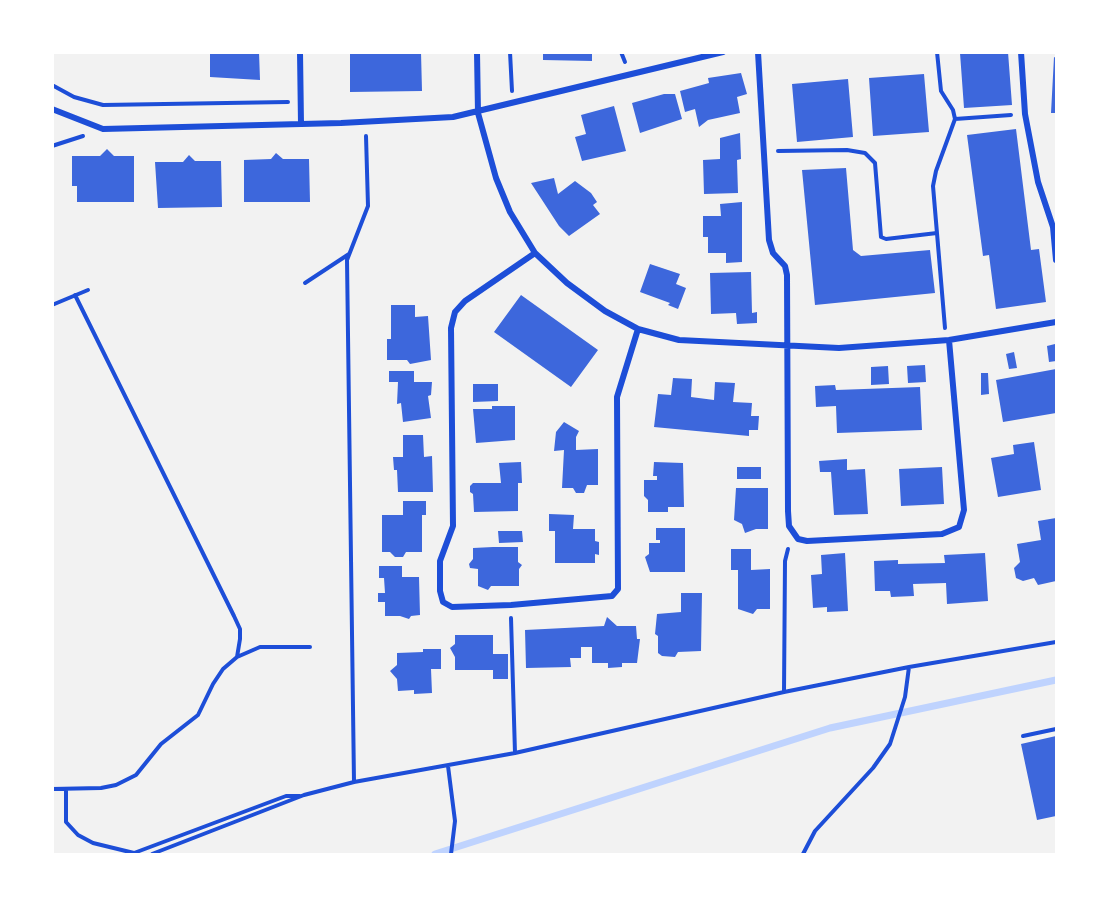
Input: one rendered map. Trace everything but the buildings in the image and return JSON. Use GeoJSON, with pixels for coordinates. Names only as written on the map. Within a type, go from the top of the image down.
{"type":"FeatureCollection","features":[{"type":"Feature","properties":{"kind":"street"},"geometry":{"type":"LineString","coordinates":[[300,52],[301,124]]}},
{"type":"Feature","properties":{"kind":"street"},"geometry":{"type":"LineString","coordinates":[[477,52],[478,113],[496,178],[510,212],[535,253],[567,283],[638,329],[679,340],[788,347],[891,346],[947,340],[1056,322]]}},
{"type":"Feature","properties":{"kind":"street"},"geometry":{"type":"LineString","coordinates":[[52,109],[103,129],[366,122],[453,117],[478,113],[723,52]]}},
{"type":"Feature","properties":{"kind":"street"},"geometry":{"type":"LineString","coordinates":[[758,52],[769,240],[773,253],[784,266],[787,275],[788,511],[793,534],[807,541],[942,534],[959,528],[964,510],[947,340]]}},
{"type":"Feature","properties":{"kind":"street"},"geometry":{"type":"LineString","coordinates":[[1021,52],[1025,114],[1038,182],[1053,227],[1056,260]]}},
{"type":"Feature","properties":{"kind":"street"},"geometry":{"type":"LineString","coordinates":[[535,253],[465,301],[455,312],[451,328],[453,526],[440,561],[440,591],[443,603],[452,607],[511,605],[612,596],[618,589],[617,397],[638,329]]}},
{"type":"Feature","properties":{"kind":"path"},"geometry":{"type":"LineString","coordinates":[[510,52],[513,104]]}},
{"type":"Feature","properties":{"kind":"path"},"geometry":{"type":"LineString","coordinates":[[937,52],[941,91],[953,110],[955,119],[933,186],[947,340]]}},
{"type":"Feature","properties":{"kind":"path"},"geometry":{"type":"LineString","coordinates":[[52,84],[74,97],[103,105],[301,102]]}},
{"type":"Feature","properties":{"kind":"path"},"geometry":{"type":"LineString","coordinates":[[955,119],[1025,114]]}},
{"type":"Feature","properties":{"kind":"path"},"geometry":{"type":"LineString","coordinates":[[354,783],[347,260],[368,206],[366,122]]}},
{"type":"Feature","properties":{"kind":"path"},"geometry":{"type":"LineString","coordinates":[[52,146],[103,129]]}},
{"type":"Feature","properties":{"kind":"path"},"geometry":{"type":"LineString","coordinates":[[777,151],[847,150],[865,153],[875,163],[880,237],[886,239],[937,233]]}},
{"type":"Feature","properties":{"kind":"path"},"geometry":{"type":"LineString","coordinates":[[304,283],[350,254]]}},
{"type":"Feature","properties":{"kind":"path"},"geometry":{"type":"LineString","coordinates":[[52,304],[88,290]]}},
{"type":"Feature","properties":{"kind":"path"},"geometry":{"type":"LineString","coordinates":[[75,295],[234,616],[240,630],[237,657]]}},
{"type":"Feature","properties":{"kind":"path"},"geometry":{"type":"LineString","coordinates":[[784,692],[785,561],[793,534]]}},
{"type":"Feature","properties":{"kind":"path"},"geometry":{"type":"LineString","coordinates":[[511,605],[515,753]]}},
{"type":"Feature","properties":{"kind":"path"},"geometry":{"type":"LineString","coordinates":[[152,855],[304,795],[354,783],[515,753],[784,692],[909,667],[1056,642]]}},
{"type":"Feature","properties":{"kind":"path"},"geometry":{"type":"LineString","coordinates":[[52,789],[101,788],[116,785],[136,775],[161,744],[198,715],[223,669],[237,657],[260,647],[310,647]]}},
{"type":"Feature","properties":{"kind":"path"},"geometry":{"type":"LineString","coordinates":[[803,855],[815,831],[873,768],[890,744],[898,725],[905,697],[909,667]]}},
{"type":"Feature","properties":{"kind":"path"},"geometry":{"type":"LineString","coordinates":[[1023,736],[1056,729]]}},
{"type":"Feature","properties":{"kind":"path"},"geometry":{"type":"LineString","coordinates":[[448,766],[455,821],[451,855]]}},
{"type":"Feature","properties":{"kind":"path"},"geometry":{"type":"LineString","coordinates":[[66,789],[66,822],[78,835],[93,843],[132,854],[286,796],[304,795]]}},
{"type":"Feature","properties":{"kind":"waterway"},"geometry":{"type":"LineString","coordinates":[[435,854],[830,728],[1056,680]]}}]}
